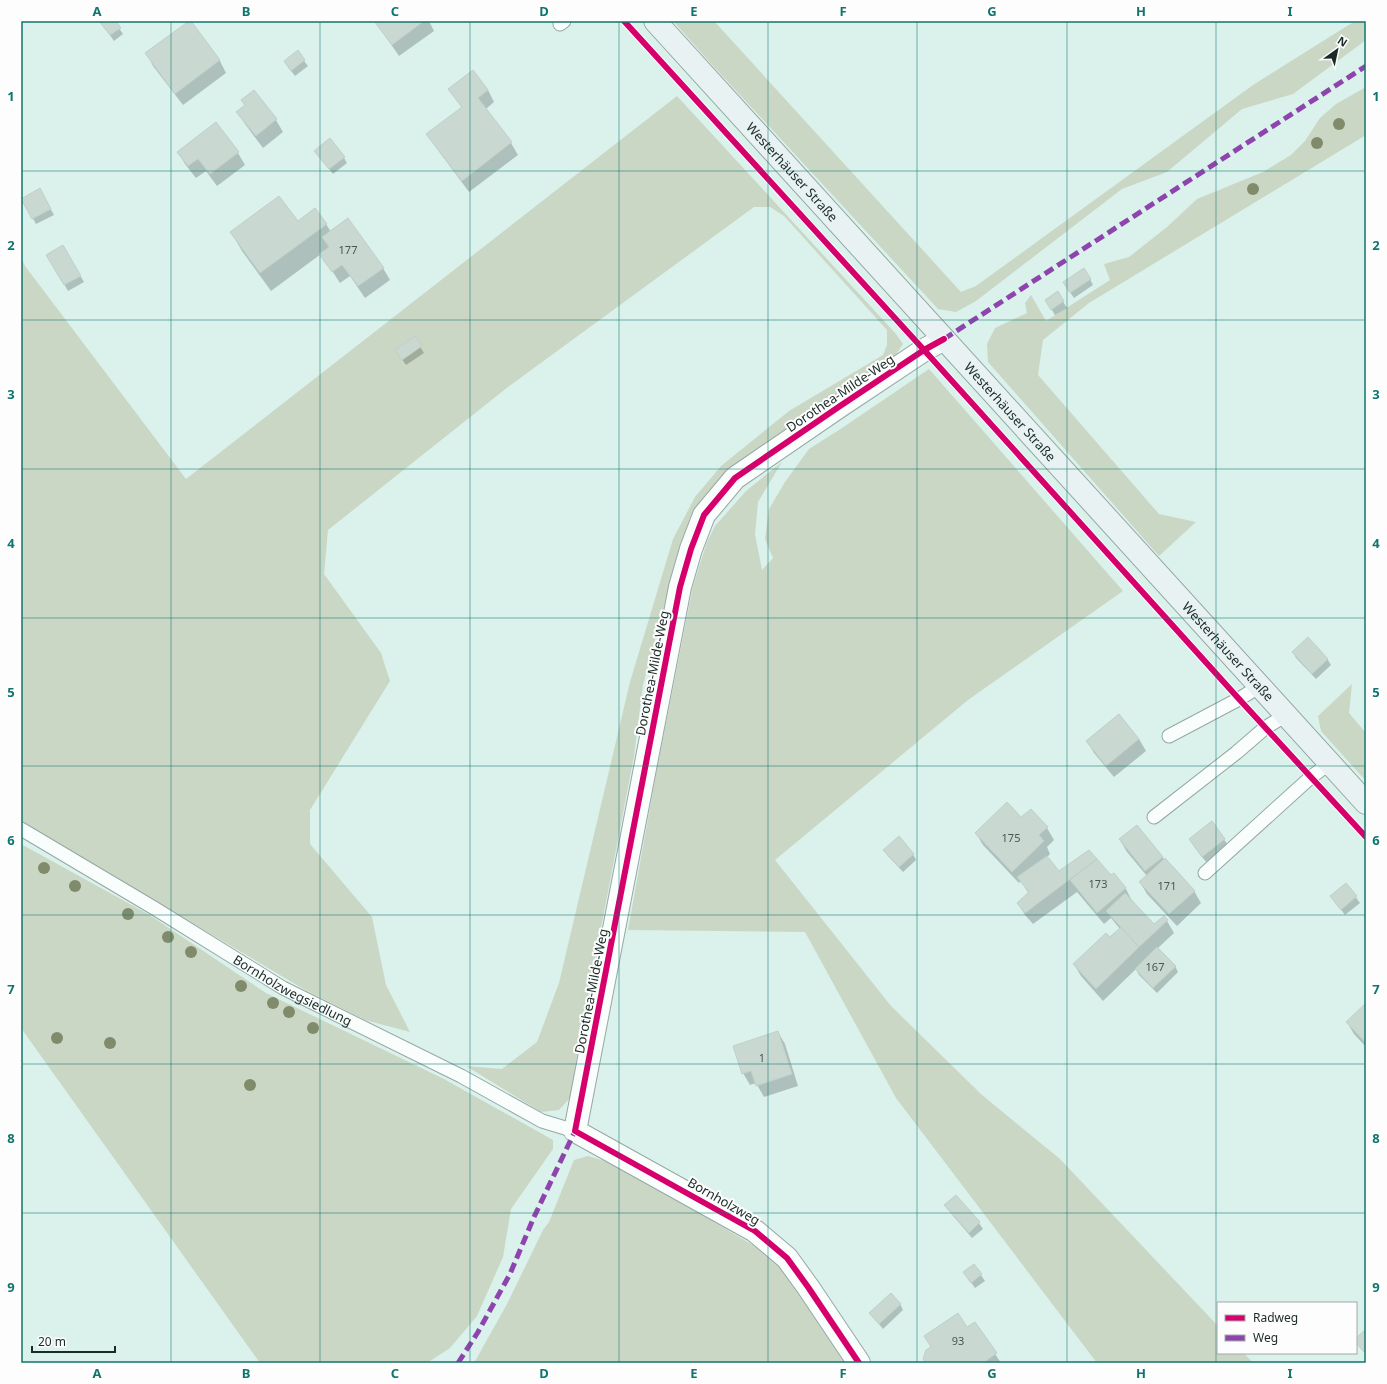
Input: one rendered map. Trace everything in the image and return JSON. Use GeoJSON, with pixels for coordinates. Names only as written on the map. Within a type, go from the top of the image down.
{"type":"FeatureCollection","features":[{"type":"Feature","properties":{"kind":"main road","name":"Westerhäuser Straße"},"geometry":{"type":"LineString","coordinates":[[655,21],[1366,803]]}},
{"type":"Feature","properties":{"kind":"street","name":"Dorothea-Milde-Weg"},"geometry":{"type":"LineString","coordinates":[[575,1131],[680,587],[691,549],[704,515],[735,478],[852,397],[924,350],[944,339]]}},
{"type":"Feature","properties":{"kind":"street","name":"Bornholzweg"},"geometry":{"type":"LineString","coordinates":[[575,1131],[755,1231],[787,1258],[808,1286],[859,1363]]}},
{"type":"Feature","properties":{"kind":"lane"},"geometry":{"type":"LineString","coordinates":[[1169,736],[1239,699],[1260,686]]}},
{"type":"Feature","properties":{"kind":"lane"},"geometry":{"type":"LineString","coordinates":[[1154,817],[1236,753],[1265,728],[1286,715]]}},
{"type":"Feature","properties":{"kind":"lane"},"geometry":{"type":"LineString","coordinates":[[1205,873],[1311,777],[1330,763]]}},
{"type":"Feature","properties":{"kind":"lane","name":"Bornholzwegsiedlung"},"geometry":{"type":"LineString","coordinates":[[21,829],[154,908],[282,988],[461,1076],[542,1121],[575,1131]]}},
{"type":"Feature","properties":{"kind":"green space"},"geometry":{"type":"Polygon","coordinates":[[[673,21],[714,21],[961,292],[976,286],[1253,85],[1355,21],[1366,21],[1366,40],[1293,94],[1242,109],[1167,172],[1122,189],[976,301],[956,312],[938,309],[673,21]]]}},
{"type":"Feature","properties":{"kind":"green space"},"geometry":{"type":"Polygon","coordinates":[[[1366,87],[1366,135],[1089,303],[1043,340],[1038,375],[1159,514],[1196,522],[1159,556],[988,362],[987,344],[995,328],[1027,313],[1025,303],[1031,295],[1046,321],[1110,280],[1104,264],[1129,257],[1167,227],[1197,199],[1263,172],[1291,155],[1305,141],[1320,118],[1336,104],[1366,87]]]}},
{"type":"Feature","properties":{"kind":"green space"},"geometry":{"type":"Polygon","coordinates":[[[677,96],[896,334],[903,344],[893,359],[796,422],[728,470],[709,492],[699,507],[679,550],[643,685],[634,756],[578,1048],[571,1097],[559,1110],[541,1112],[466,1066],[502,1069],[537,1042],[559,983],[630,682],[673,539],[695,497],[721,466],[789,411],[883,355],[887,345],[887,330],[784,216],[770,207],[754,207],[508,387],[328,530],[324,574],[381,653],[390,681],[310,810],[310,844],[372,917],[386,985],[410,1032],[365,1020],[307,991],[28,826],[21,820],[21,257],[25,266],[186,479],[677,96]]]}},
{"type":"Feature","properties":{"kind":"green space"},"geometry":{"type":"Polygon","coordinates":[[[929,369],[1123,591],[968,700],[775,860],[891,1006],[982,1095],[1060,1159],[1217,1325],[1217,1354],[1245,1354],[1253,1363],[1097,1363],[896,1098],[805,932],[628,930],[656,774],[693,586],[707,542],[715,526],[746,491],[782,462],[758,502],[755,534],[762,570],[773,558],[765,539],[769,509],[785,482],[809,449],[929,369]]]}},
{"type":"Feature","properties":{"kind":"green space"},"geometry":{"type":"Polygon","coordinates":[[[1352,684],[1349,713],[1366,733],[1366,781],[1321,731],[1318,716],[1352,684]]]}},
{"type":"Feature","properties":{"kind":"green space"},"geometry":{"type":"Polygon","coordinates":[[[21,844],[148,914],[266,993],[444,1079],[553,1140],[553,1149],[511,1209],[503,1257],[477,1316],[450,1348],[427,1363],[260,1363],[21,1028],[21,844]]]}},
{"type":"Feature","properties":{"kind":"green space"},"geometry":{"type":"Polygon","coordinates":[[[588,1156],[605,1161],[676,1199],[756,1247],[791,1276],[846,1355],[846,1363],[474,1363],[507,1304],[543,1230],[549,1222],[574,1160],[588,1156]]]}},
{"type":"Feature","properties":{"kind":"building"},"geometry":{"type":"Polygon","coordinates":[[[99,21],[116,21],[121,28],[110,35],[99,21]]]}},
{"type":"Feature","properties":{"kind":"building"},"geometry":{"type":"Polygon","coordinates":[[[191,21],[220,60],[175,94],[145,53],[191,21]]]}},
{"type":"Feature","properties":{"kind":"building"},"geometry":{"type":"Polygon","coordinates":[[[374,21],[424,21],[392,45],[374,21]]]}},
{"type":"Feature","properties":{"kind":"building"},"geometry":{"type":"Polygon","coordinates":[[[298,50],[305,60],[291,71],[284,61],[298,50]]]}},
{"type":"Feature","properties":{"kind":"building"},"geometry":{"type":"Polygon","coordinates":[[[473,70],[488,90],[478,98],[512,142],[462,181],[426,134],[462,107],[448,89],[473,70]]]}},
{"type":"Feature","properties":{"kind":"building"},"geometry":{"type":"Polygon","coordinates":[[[254,90],[277,119],[256,136],[236,112],[245,105],[241,100],[254,90]]]}},
{"type":"Feature","properties":{"kind":"building"},"geometry":{"type":"Polygon","coordinates":[[[216,122],[239,152],[210,174],[198,159],[188,166],[177,152],[216,122]]]}},
{"type":"Feature","properties":{"kind":"building"},"geometry":{"type":"Polygon","coordinates":[[[330,138],[345,157],[329,169],[314,151],[330,138]]]}},
{"type":"Feature","properties":{"kind":"building"},"geometry":{"type":"Polygon","coordinates":[[[40,188],[51,209],[32,219],[21,199],[40,188]]]}},
{"type":"Feature","properties":{"kind":"building"},"geometry":{"type":"Polygon","coordinates":[[[279,196],[298,221],[315,208],[327,224],[260,273],[230,232],[279,196]]]}},
{"type":"Feature","properties":{"kind":"building"},"geometry":{"type":"Polygon","coordinates":[[[348,218],[384,268],[358,286],[342,265],[332,272],[319,254],[329,247],[322,237],[348,218]]]}},
{"type":"Feature","properties":{"kind":"building"},"geometry":{"type":"Polygon","coordinates":[[[63,245],[81,276],[64,285],[46,255],[63,245]]]}},
{"type":"Feature","properties":{"kind":"building"},"geometry":{"type":"Polygon","coordinates":[[[1084,268],[1091,279],[1070,293],[1063,282],[1084,268]]]}},
{"type":"Feature","properties":{"kind":"building"},"geometry":{"type":"Polygon","coordinates":[[[1058,291],[1064,301],[1051,310],[1045,300],[1058,291]]]}},
{"type":"Feature","properties":{"kind":"building"},"geometry":{"type":"Polygon","coordinates":[[[415,336],[422,346],[402,360],[395,350],[415,336]]]}},
{"type":"Feature","properties":{"kind":"building"},"geometry":{"type":"Polygon","coordinates":[[[1308,637],[1328,659],[1312,674],[1292,652],[1308,637]]]}},
{"type":"Feature","properties":{"kind":"building"},"geometry":{"type":"Polygon","coordinates":[[[1119,714],[1139,739],[1106,766],[1086,741],[1119,714]]]}},
{"type":"Feature","properties":{"kind":"building"},"geometry":{"type":"Polygon","coordinates":[[[1007,802],[1021,817],[1031,809],[1048,827],[1039,835],[1044,841],[1012,872],[975,833],[1007,802]]]}},
{"type":"Feature","properties":{"kind":"building"},"geometry":{"type":"Polygon","coordinates":[[[1212,821],[1225,839],[1202,857],[1189,839],[1212,821]]]}},
{"type":"Feature","properties":{"kind":"building"},"geometry":{"type":"Polygon","coordinates":[[[1137,825],[1163,857],[1145,871],[1119,839],[1137,825]]]}},
{"type":"Feature","properties":{"kind":"building"},"geometry":{"type":"Polygon","coordinates":[[[899,836],[914,854],[899,867],[883,850],[899,836]]]}},
{"type":"Feature","properties":{"kind":"building"},"geometry":{"type":"Polygon","coordinates":[[[1089,850],[1097,859],[1025,913],[1017,903],[1029,892],[1017,877],[1047,856],[1059,871],[1089,850]]]}},
{"type":"Feature","properties":{"kind":"building"},"geometry":{"type":"Polygon","coordinates":[[[1165,858],[1195,891],[1169,914],[1139,882],[1165,858]]]}},
{"type":"Feature","properties":{"kind":"building"},"geometry":{"type":"Polygon","coordinates":[[[1097,859],[1111,875],[1114,873],[1126,888],[1097,913],[1070,880],[1097,859]]]}},
{"type":"Feature","properties":{"kind":"building"},"geometry":{"type":"Polygon","coordinates":[[[1346,883],[1357,896],[1341,910],[1330,896],[1346,883]]]}},
{"type":"Feature","properties":{"kind":"building"},"geometry":{"type":"Polygon","coordinates":[[[1125,893],[1154,924],[1164,916],[1168,920],[1139,947],[1106,911],[1125,893]]]}},
{"type":"Feature","properties":{"kind":"building"},"geometry":{"type":"Polygon","coordinates":[[[1121,927],[1139,947],[1096,989],[1073,964],[1106,933],[1110,937],[1121,927]]]}},
{"type":"Feature","properties":{"kind":"building"},"geometry":{"type":"Polygon","coordinates":[[[1157,947],[1176,966],[1153,988],[1135,969],[1157,947]]]}},
{"type":"Feature","properties":{"kind":"building"},"geometry":{"type":"Polygon","coordinates":[[[1366,1003],[1366,1043],[1346,1022],[1366,1003]]]}},
{"type":"Feature","properties":{"kind":"building"},"geometry":{"type":"Polygon","coordinates":[[[778,1031],[792,1074],[756,1086],[751,1071],[742,1074],[733,1046],[778,1031]]]}},
{"type":"Feature","properties":{"kind":"building"},"geometry":{"type":"Polygon","coordinates":[[[956,1195],[980,1222],[969,1233],[944,1205],[956,1195]]]}},
{"type":"Feature","properties":{"kind":"building"},"geometry":{"type":"Polygon","coordinates":[[[974,1264],[982,1274],[971,1283],[963,1272],[974,1264]]]}},
{"type":"Feature","properties":{"kind":"building"},"geometry":{"type":"Polygon","coordinates":[[[891,1293],[901,1304],[879,1324],[869,1313],[891,1293]]]}},
{"type":"Feature","properties":{"kind":"building"},"geometry":{"type":"Polygon","coordinates":[[[958,1313],[967,1327],[975,1322],[997,1353],[983,1363],[926,1363],[923,1359],[926,1350],[931,1347],[924,1336],[958,1313]]]}},
{"type":"Feature","properties":{"kind":"building"},"geometry":{"type":"Polygon","coordinates":[[[1366,1329],[1366,1350],[1364,1352],[1357,1344],[1357,1337],[1366,1329]]]}},
{"type":"Feature","properties":{"kind":"marked path"},"geometry":{"type":"LineString","coordinates":[[944,339],[1366,66]]}},
{"type":"Feature","properties":{"kind":"marked path"},"geometry":{"type":"LineString","coordinates":[[458,1363],[478,1332],[510,1274],[534,1217],[575,1131]]}},
{"type":"Feature","properties":{"kind":"cycle path"},"geometry":{"type":"LineString","coordinates":[[624,21],[1366,837]]}},
{"type":"Feature","properties":{"kind":"cycle path"},"geometry":{"type":"LineString","coordinates":[[859,1363],[787,1258],[755,1231],[575,1131],[680,587],[691,549],[704,515],[735,478],[924,350],[944,339]]}}]}
